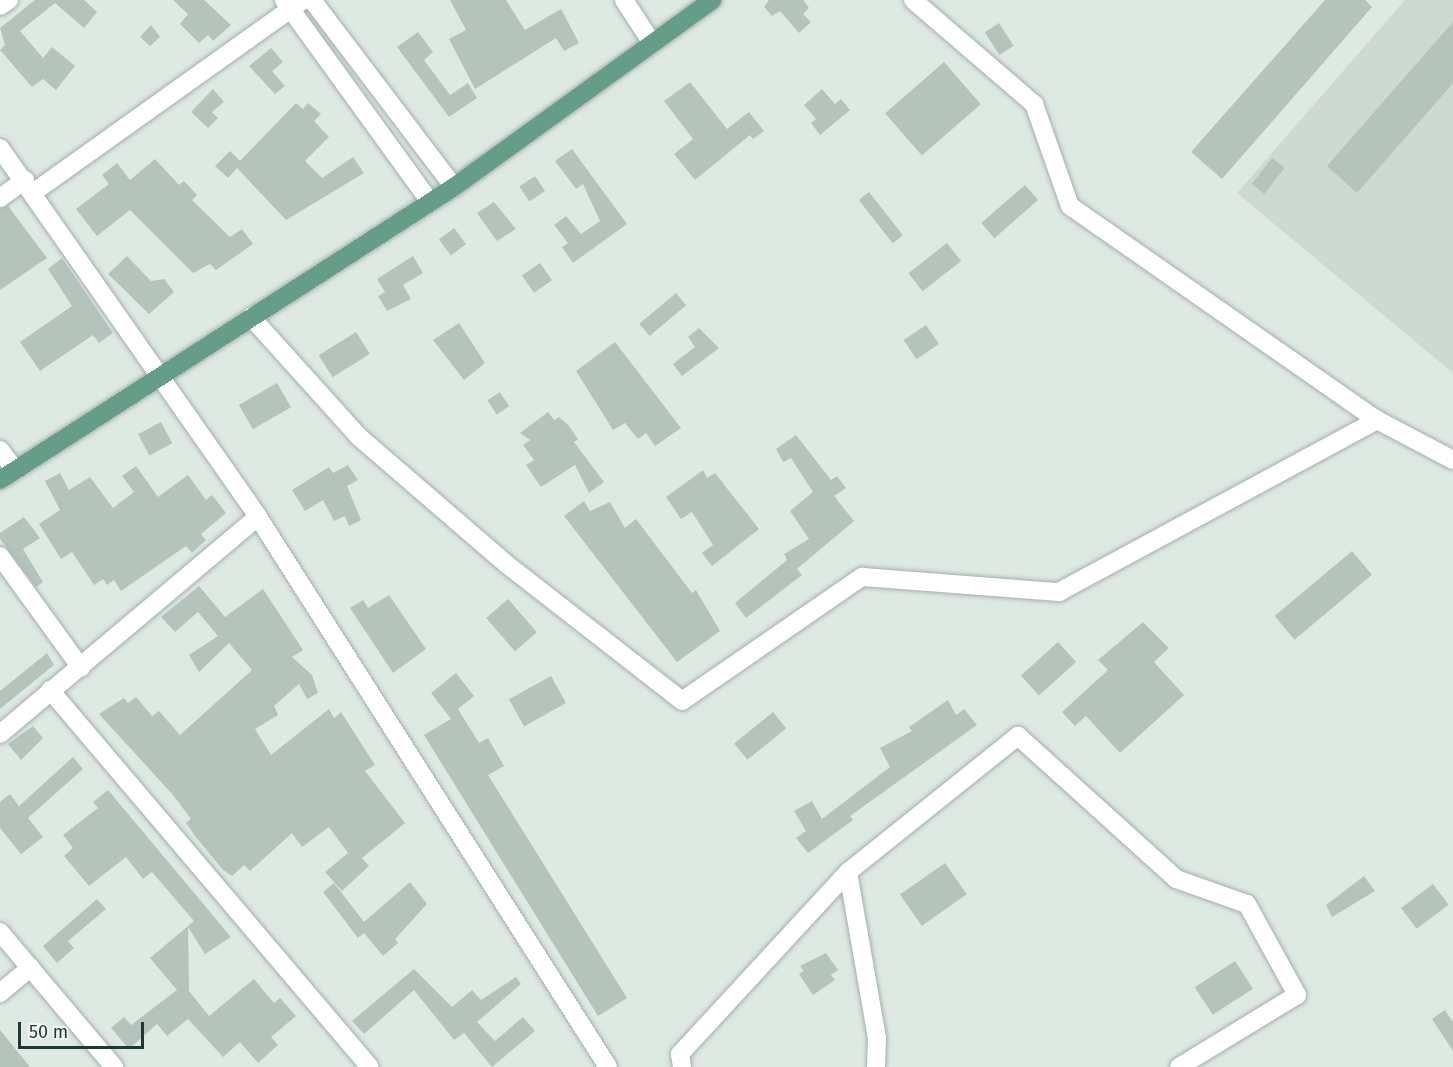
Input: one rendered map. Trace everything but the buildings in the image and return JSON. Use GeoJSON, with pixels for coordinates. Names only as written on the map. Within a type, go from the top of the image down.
{"type":"FeatureCollection","features":[{"type":"Feature","properties":{"kind":"main road"},"geometry":{"type":"LineString","coordinates":[[8,475],[454,187],[712,0]]}},
{"type":"Feature","properties":{"kind":"street"},"geometry":{"type":"LineString","coordinates":[[0,6],[9,0]]}},
{"type":"Feature","properties":{"kind":"street"},"geometry":{"type":"LineString","coordinates":[[312,0],[454,187]]}},
{"type":"Feature","properties":{"kind":"street"},"geometry":{"type":"LineString","coordinates":[[624,0],[652,43]]}},
{"type":"Feature","properties":{"kind":"street"},"geometry":{"type":"LineString","coordinates":[[913,0],[1034,104],[1070,206],[1377,420],[1453,460]]}},
{"type":"Feature","properties":{"kind":"street"},"geometry":{"type":"LineString","coordinates":[[0,198],[29,186],[293,3],[430,202]]}},
{"type":"Feature","properties":{"kind":"street"},"geometry":{"type":"LineString","coordinates":[[0,148],[164,376],[258,518],[608,1067]]}},
{"type":"Feature","properties":{"kind":"street"},"geometry":{"type":"LineString","coordinates":[[251,317],[358,436],[505,563],[682,701],[862,577],[1059,592],[1377,420]]}},
{"type":"Feature","properties":{"kind":"street"},"geometry":{"type":"LineString","coordinates":[[0,450],[8,475]]}},
{"type":"Feature","properties":{"kind":"street"},"geometry":{"type":"LineString","coordinates":[[0,734],[258,518]]}},
{"type":"Feature","properties":{"kind":"street"},"geometry":{"type":"LineString","coordinates":[[0,556],[81,668]]}},
{"type":"Feature","properties":{"kind":"street"},"geometry":{"type":"LineString","coordinates":[[51,690],[370,1067]]}},
{"type":"Feature","properties":{"kind":"street"},"geometry":{"type":"LineString","coordinates":[[682,1067],[680,1054],[848,872],[1018,736],[1176,879],[1247,904],[1297,995],[1179,1067]]}},
{"type":"Feature","properties":{"kind":"street"},"geometry":{"type":"LineString","coordinates":[[848,872],[878,1038],[876,1067]]}},
{"type":"Feature","properties":{"kind":"street"},"geometry":{"type":"LineString","coordinates":[[0,932],[114,1067]]}},
{"type":"Feature","properties":{"kind":"street"},"geometry":{"type":"LineString","coordinates":[[0,993],[31,967]]}},
{"type":"Feature","properties":{"kind":"shaded area"},"geometry":{"type":"Polygon","coordinates":[[[1405,0],[1453,0],[1453,373],[1237,193],[1405,0]]]}}]}
